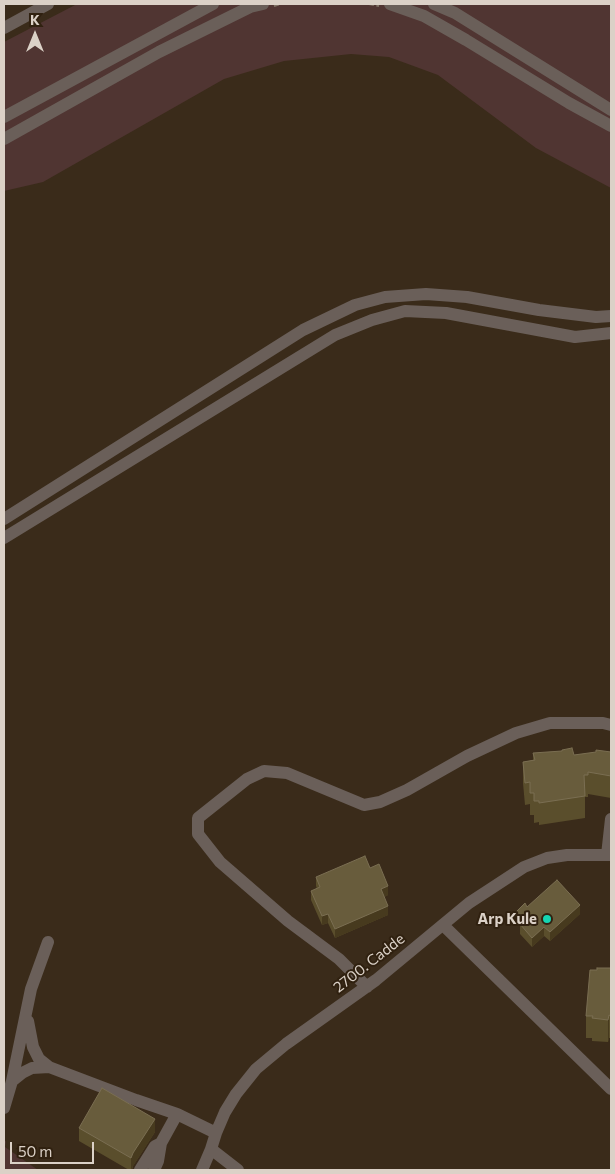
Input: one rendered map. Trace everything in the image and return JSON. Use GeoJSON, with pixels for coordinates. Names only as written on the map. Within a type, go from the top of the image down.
{"type":"FeatureCollection","features":[{"type":"Feature","properties":{"kind":"street"},"geometry":{"type":"LineString","coordinates":[[4,28],[48,4]]}},
{"type":"Feature","properties":{"kind":"street"},"geometry":{"type":"LineString","coordinates":[[4,117],[213,4]]}},
{"type":"Feature","properties":{"kind":"street"},"geometry":{"type":"LineString","coordinates":[[4,139],[159,52],[250,7],[263,4]]}},
{"type":"Feature","properties":{"kind":"street"},"geometry":{"type":"LineString","coordinates":[[390,4],[424,16],[611,126]]}},
{"type":"Feature","properties":{"kind":"street"},"geometry":{"type":"LineString","coordinates":[[434,4],[455,13],[611,110]]}},
{"type":"Feature","properties":{"kind":"street"},"geometry":{"type":"LineString","coordinates":[[4,519],[303,330],[355,305],[385,297],[426,294],[467,297],[539,310],[596,317],[611,316]]}},
{"type":"Feature","properties":{"kind":"street"},"geometry":{"type":"LineString","coordinates":[[4,538],[335,335],[372,320],[405,311],[446,313],[575,336],[611,333]]}},
{"type":"Feature","properties":{"kind":"street"},"geometry":{"type":"LineString","coordinates":[[367,987],[339,959],[288,921],[220,862],[198,834],[198,818],[247,779],[264,770],[287,773],[364,805],[380,802],[407,790],[467,756],[516,733],[550,723],[611,724]]}},
{"type":"Feature","properties":{"kind":"street"},"geometry":{"type":"LineString","coordinates":[[609,855],[611,820]]}},
{"type":"Feature","properties":{"kind":"street","name":"2700. Cadde"},"geometry":{"type":"LineString","coordinates":[[202,1170],[225,1112],[236,1094],[256,1069],[286,1044],[367,987],[442,925],[524,867],[547,858],[567,855],[609,855]]}},
{"type":"Feature","properties":{"kind":"street"},"geometry":{"type":"LineString","coordinates":[[442,925],[611,1089]]}},
{"type":"Feature","properties":{"kind":"street"},"geometry":{"type":"LineString","coordinates":[[4,1108],[12,1081],[31,989],[48,942]]}},
{"type":"Feature","properties":{"kind":"street"},"geometry":{"type":"LineString","coordinates":[[28,1005],[28,1024],[33,1047],[39,1059],[49,1066],[177,1114],[216,1133]]}},
{"type":"Feature","properties":{"kind":"street"},"geometry":{"type":"LineString","coordinates":[[12,1081],[32,1068],[49,1066]]}},
{"type":"Feature","properties":{"kind":"street"},"geometry":{"type":"LineString","coordinates":[[154,1170],[158,1161],[161,1142],[177,1114]]}},
{"type":"Feature","properties":{"kind":"street"},"geometry":{"type":"LineString","coordinates":[[140,1170],[155,1146],[161,1142]]}},
{"type":"Feature","properties":{"kind":"street"},"geometry":{"type":"LineString","coordinates":[[211,1149],[238,1170]]}},
{"type":"Feature","properties":{"kind":"shaded area"},"geometry":{"type":"Polygon","coordinates":[[[77,4],[611,4],[611,188],[536,148],[438,75],[389,57],[351,54],[284,61],[224,79],[43,182],[4,191],[4,42],[77,4]]]}},
{"type":"Feature","properties":{"kind":"shaded area"},"geometry":{"type":"Polygon","coordinates":[[[6,1141],[5,1147],[38,1170],[4,1170],[4,1142],[6,1141]]]}},
{"type":"Feature","properties":{"kind":"building"},"geometry":{"type":"Polygon","coordinates":[[[572,748],[574,755],[596,752],[596,750],[611,752],[611,776],[588,772],[588,775],[584,775],[585,796],[539,803],[539,801],[534,801],[534,793],[530,793],[530,782],[525,783],[523,762],[535,760],[533,753],[562,751],[572,748]]]}},
{"type":"Feature","properties":{"kind":"building"},"geometry":{"type":"Polygon","coordinates":[[[365,856],[370,868],[379,864],[388,886],[381,889],[388,906],[335,929],[328,914],[322,916],[311,891],[320,887],[316,877],[365,856]]]}},
{"type":"Feature","properties":{"kind":"building","name":"Arp Kule"},"geometry":{"type":"Polygon","coordinates":[[[557,880],[580,905],[550,932],[544,927],[532,938],[520,924],[524,920],[516,912],[525,903],[527,907],[557,880]]]}},
{"type":"Feature","properties":{"kind":"building"},"geometry":{"type":"Polygon","coordinates":[[[597,968],[611,968],[611,1016],[609,1015],[608,1020],[586,1016],[590,970],[597,970],[597,968]]]}},
{"type":"Feature","properties":{"kind":"building"},"geometry":{"type":"Polygon","coordinates":[[[102,1088],[155,1119],[131,1158],[79,1128],[102,1088]]]}},
{"type":"Feature","properties":{"kind":"place","name":"Arp Kule"},"geometry":{"type":"Point","coordinates":[547,919]}}]}
